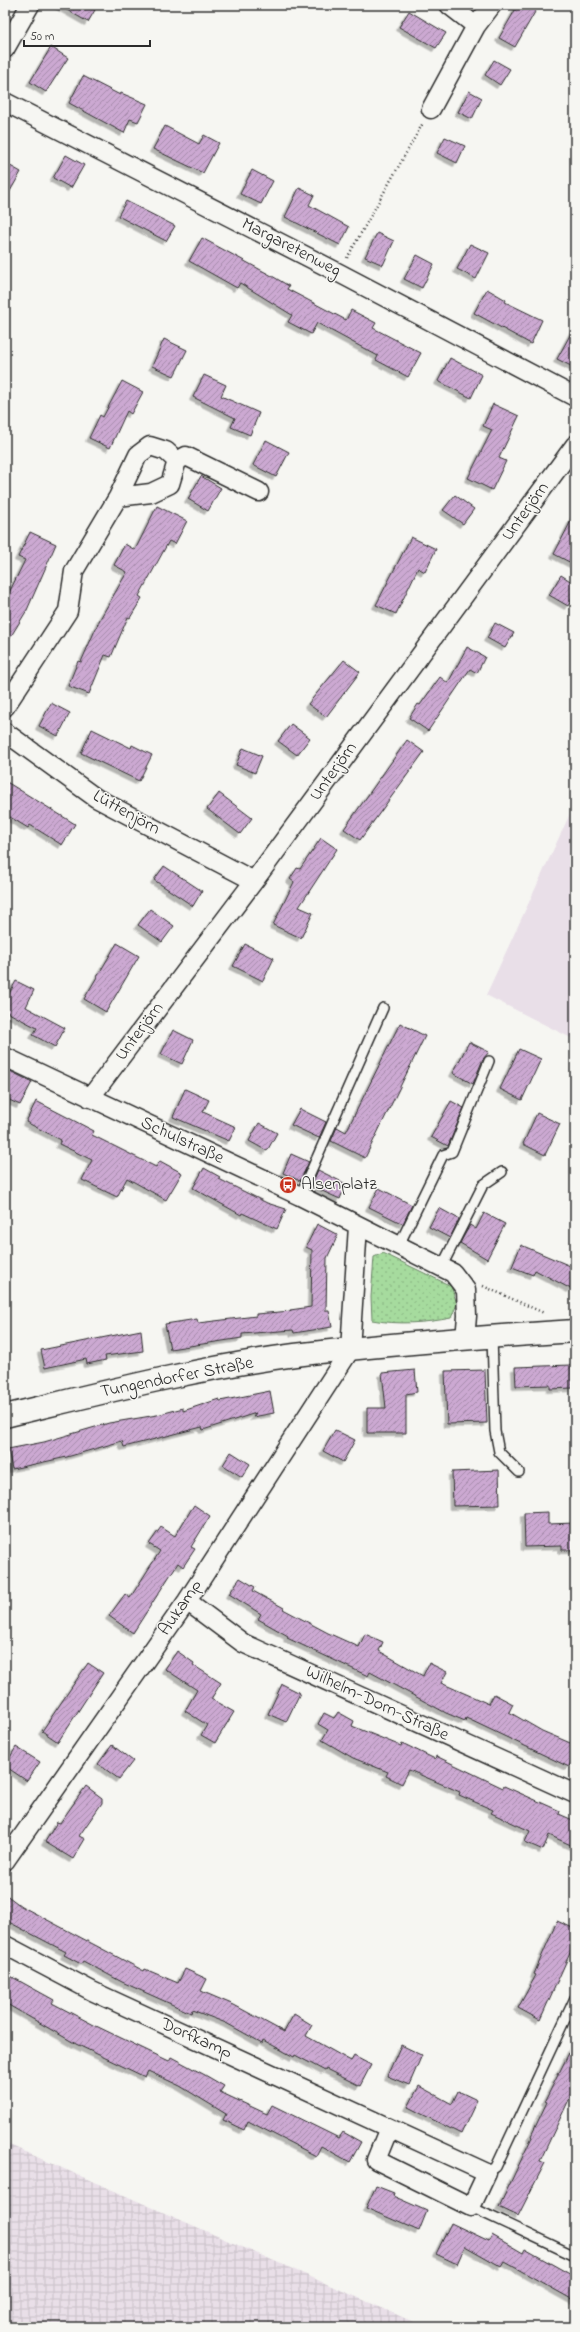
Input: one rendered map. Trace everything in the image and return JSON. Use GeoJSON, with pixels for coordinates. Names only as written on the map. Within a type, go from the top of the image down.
{"type":"FeatureCollection","features":[{"type":"Feature","properties":{"kind":"main road"},"geometry":{"type":"LineString","coordinates":[[350,1350],[465,1339],[575,1331]]}},
{"type":"Feature","properties":{"kind":"main road","name":"Tungendorfer Straße"},"geometry":{"type":"LineString","coordinates":[[5,1416],[118,1389],[230,1366],[295,1356],[350,1350]]}},
{"type":"Feature","properties":{"kind":"street"},"geometry":{"type":"LineString","coordinates":[[5,49],[30,5]]}},
{"type":"Feature","properties":{"kind":"street"},"geometry":{"type":"LineString","coordinates":[[449,5],[476,26]]}},
{"type":"Feature","properties":{"kind":"street"},"geometry":{"type":"LineString","coordinates":[[431,108],[476,26],[492,5]]}},
{"type":"Feature","properties":{"kind":"street","name":"Margaretenweg"},"geometry":{"type":"LineString","coordinates":[[5,102],[339,273],[575,397]]}},
{"type":"Feature","properties":{"kind":"street","name":"Unterjörn"},"geometry":{"type":"LineString","coordinates":[[90,1098],[254,881],[575,445]]}},
{"type":"Feature","properties":{"kind":"street"},"geometry":{"type":"LineString","coordinates":[[5,707],[68,611],[74,571],[118,497],[138,455],[150,446],[166,451],[177,461]]}},
{"type":"Feature","properties":{"kind":"street"},"geometry":{"type":"LineString","coordinates":[[118,497],[151,493],[170,484],[177,461],[186,456],[259,492]]}},
{"type":"Feature","properties":{"kind":"street","name":"Lüttenjörn"},"geometry":{"type":"LineString","coordinates":[[5,732],[96,798],[254,881]]}},
{"type":"Feature","properties":{"kind":"street","name":"Schulstraße"},"geometry":{"type":"LineString","coordinates":[[5,1057],[300,1196],[358,1226]]}},
{"type":"Feature","properties":{"kind":"street"},"geometry":{"type":"LineString","coordinates":[[350,1350],[358,1226],[442,1266],[453,1273],[466,1290],[467,1316],[465,1339]]}},
{"type":"Feature","properties":{"kind":"street","name":"Aukamp"},"geometry":{"type":"LineString","coordinates":[[5,1861],[187,1601],[350,1350]]}},
{"type":"Feature","properties":{"kind":"street","name":"Wilhelm-Dorn-Straße"},"geometry":{"type":"LineString","coordinates":[[187,1601],[243,1642],[575,1794]]}},
{"type":"Feature","properties":{"kind":"street","name":"Dorfkamp"},"geometry":{"type":"LineString","coordinates":[[5,1945],[92,1991],[488,2173]]}},
{"type":"Feature","properties":{"kind":"street"},"geometry":{"type":"LineString","coordinates":[[389,2128],[376,2160],[471,2207],[488,2173]]}},
{"type":"Feature","properties":{"kind":"lane"},"geometry":{"type":"LineString","coordinates":[[300,1196],[383,1008]]}},
{"type":"Feature","properties":{"kind":"lane"},"geometry":{"type":"LineString","coordinates":[[399,1245],[443,1155],[452,1152],[489,1061]]}},
{"type":"Feature","properties":{"kind":"lane"},"geometry":{"type":"LineString","coordinates":[[442,1266],[482,1185],[502,1172]]}},
{"type":"Feature","properties":{"kind":"lane"},"geometry":{"type":"LineString","coordinates":[[492,1337],[499,1452],[519,1472]]}},
{"type":"Feature","properties":{"kind":"lane"},"geometry":{"type":"LineString","coordinates":[[488,2173],[496,2167],[575,1998]]}},
{"type":"Feature","properties":{"kind":"lane"},"geometry":{"type":"LineString","coordinates":[[471,2207],[575,2256]]}},
{"type":"Feature","properties":{"kind":"path"},"geometry":{"type":"LineString","coordinates":[[339,273],[431,108]]}},
{"type":"Feature","properties":{"kind":"path"},"geometry":{"type":"LineString","coordinates":[[480,1285],[548,1315]]}},
{"type":"Feature","properties":{"kind":"shaded area"},"geometry":{"type":"Polygon","coordinates":[[[575,803],[575,1040],[486,995],[575,803]]]}},
{"type":"Feature","properties":{"kind":"shaded area"},"geometry":{"type":"Polygon","coordinates":[[[5,2143],[425,2327],[5,2327],[5,2143]]]}},
{"type":"Feature","properties":{"kind":"green space"},"geometry":{"type":"Polygon","coordinates":[[[383,1253],[451,1286],[457,1304],[451,1318],[412,1323],[382,1322],[372,1320],[371,1297],[374,1257],[383,1253]]]}},
{"type":"Feature","properties":{"kind":"building"},"geometry":{"type":"Polygon","coordinates":[[[58,5],[87,5],[95,10],[88,22],[58,5]]]}},
{"type":"Feature","properties":{"kind":"building"},"geometry":{"type":"Polygon","coordinates":[[[518,5],[539,5],[515,47],[499,38],[518,5]]]}},
{"type":"Feature","properties":{"kind":"building"},"geometry":{"type":"Polygon","coordinates":[[[409,11],[446,33],[436,48],[399,27],[409,11]]]}},
{"type":"Feature","properties":{"kind":"building"},"geometry":{"type":"Polygon","coordinates":[[[51,47],[68,58],[46,92],[30,82],[51,47]]]}},
{"type":"Feature","properties":{"kind":"building"},"geometry":{"type":"Polygon","coordinates":[[[494,60],[510,69],[500,85],[485,75],[494,60]]]}},
{"type":"Feature","properties":{"kind":"building"},"geometry":{"type":"Polygon","coordinates":[[[83,76],[120,95],[121,93],[147,104],[138,122],[130,119],[124,133],[69,103],[83,76]]]}},
{"type":"Feature","properties":{"kind":"building"},"geometry":{"type":"Polygon","coordinates":[[[469,91],[482,98],[472,119],[458,112],[469,91]]]}},
{"type":"Feature","properties":{"kind":"building"},"geometry":{"type":"Polygon","coordinates":[[[165,126],[199,144],[204,135],[219,143],[203,173],[153,149],[165,126]]]}},
{"type":"Feature","properties":{"kind":"building"},"geometry":{"type":"Polygon","coordinates":[[[445,137],[465,146],[457,163],[437,153],[445,137]]]}},
{"type":"Feature","properties":{"kind":"building"},"geometry":{"type":"Polygon","coordinates":[[[66,155],[84,165],[71,188],[53,178],[66,155]]]}},
{"type":"Feature","properties":{"kind":"building"},"geometry":{"type":"Polygon","coordinates":[[[5,163],[21,172],[5,200],[5,163]]]}},
{"type":"Feature","properties":{"kind":"building"},"geometry":{"type":"Polygon","coordinates":[[[252,170],[273,181],[261,204],[240,194],[252,170]]]}},
{"type":"Feature","properties":{"kind":"building"},"geometry":{"type":"Polygon","coordinates":[[[299,188],[314,195],[309,205],[349,227],[340,245],[285,217],[299,188]]]}},
{"type":"Feature","properties":{"kind":"building"},"geometry":{"type":"Polygon","coordinates":[[[126,201],[175,226],[166,241],[118,216],[126,201]]]}},
{"type":"Feature","properties":{"kind":"building"},"geometry":{"type":"Polygon","coordinates":[[[377,233],[394,241],[383,265],[365,257],[377,233]]]}},
{"type":"Feature","properties":{"kind":"building"},"geometry":{"type":"Polygon","coordinates":[[[202,238],[289,286],[287,289],[346,320],[351,310],[376,323],[373,328],[421,353],[408,377],[376,360],[378,356],[317,323],[311,334],[288,322],[292,315],[240,283],[237,288],[189,261],[202,238]]]}},
{"type":"Feature","properties":{"kind":"building"},"geometry":{"type":"Polygon","coordinates":[[[470,244],[489,253],[476,279],[457,269],[470,244]]]}},
{"type":"Feature","properties":{"kind":"building"},"geometry":{"type":"Polygon","coordinates":[[[417,255],[434,264],[422,288],[404,279],[417,255]]]}},
{"type":"Feature","properties":{"kind":"building"},"geometry":{"type":"Polygon","coordinates":[[[487,289],[506,300],[505,302],[542,320],[531,344],[474,313],[487,289]]]}},
{"type":"Feature","properties":{"kind":"building"},"geometry":{"type":"Polygon","coordinates":[[[575,326],[575,368],[557,359],[575,326]]]}},
{"type":"Feature","properties":{"kind":"building"},"geometry":{"type":"Polygon","coordinates":[[[164,339],[187,350],[174,376],[152,366],[164,339]]]}},
{"type":"Feature","properties":{"kind":"building"},"geometry":{"type":"Polygon","coordinates":[[[450,358],[482,375],[471,398],[438,381],[450,358]]]}},
{"type":"Feature","properties":{"kind":"building"},"geometry":{"type":"Polygon","coordinates":[[[204,375],[226,385],[221,396],[259,413],[250,435],[231,427],[235,418],[193,397],[204,375]]]}},
{"type":"Feature","properties":{"kind":"building"},"geometry":{"type":"Polygon","coordinates":[[[122,381],[143,392],[131,414],[127,411],[110,448],[89,438],[100,415],[103,417],[122,381]]]}},
{"type":"Feature","properties":{"kind":"building"},"geometry":{"type":"Polygon","coordinates":[[[493,404],[519,416],[499,458],[506,461],[492,490],[468,478],[492,430],[483,426],[493,404]]]}},
{"type":"Feature","properties":{"kind":"building"},"geometry":{"type":"Polygon","coordinates":[[[266,440],[289,452],[276,477],[253,465],[266,440]]]}},
{"type":"Feature","properties":{"kind":"building"},"geometry":{"type":"Polygon","coordinates":[[[201,476],[221,488],[208,511],[188,499],[201,476]]]}},
{"type":"Feature","properties":{"kind":"building"},"geometry":{"type":"Polygon","coordinates":[[[455,495],[474,509],[463,524],[443,510],[455,495]]]}},
{"type":"Feature","properties":{"kind":"building"},"geometry":{"type":"Polygon","coordinates":[[[157,506],[187,521],[175,544],[169,541],[139,596],[142,598],[130,618],[128,617],[111,657],[105,655],[89,694],[68,686],[78,661],[81,662],[100,619],[127,572],[114,565],[125,544],[135,550],[157,506]]]}},
{"type":"Feature","properties":{"kind":"building"},"geometry":{"type":"Polygon","coordinates":[[[575,513],[575,565],[554,554],[575,513]]]}},
{"type":"Feature","properties":{"kind":"building"},"geometry":{"type":"Polygon","coordinates":[[[30,532],[56,544],[27,610],[5,646],[5,601],[25,560],[18,557],[30,532]]]}},
{"type":"Feature","properties":{"kind":"building"},"geometry":{"type":"Polygon","coordinates":[[[411,537],[436,549],[425,572],[418,568],[396,614],[376,605],[411,537]]]}},
{"type":"Feature","properties":{"kind":"building"},"geometry":{"type":"Polygon","coordinates":[[[561,575],[575,584],[575,594],[568,606],[549,595],[561,575]]]}},
{"type":"Feature","properties":{"kind":"building"},"geometry":{"type":"Polygon","coordinates":[[[495,623],[514,633],[505,648],[487,638],[495,623]]]}},
{"type":"Feature","properties":{"kind":"building"},"geometry":{"type":"Polygon","coordinates":[[[467,647],[485,657],[477,673],[470,669],[428,731],[409,718],[418,704],[420,705],[440,677],[448,683],[467,647]]]}},
{"type":"Feature","properties":{"kind":"building"},"geometry":{"type":"Polygon","coordinates":[[[344,660],[360,672],[326,717],[308,704],[344,660]]]}},
{"type":"Feature","properties":{"kind":"building"},"geometry":{"type":"Polygon","coordinates":[[[51,703],[70,713],[58,736],[39,726],[51,703]]]}},
{"type":"Feature","properties":{"kind":"building"},"geometry":{"type":"Polygon","coordinates":[[[291,724],[310,738],[297,755],[278,741],[291,724]]]}},
{"type":"Feature","properties":{"kind":"building"},"geometry":{"type":"Polygon","coordinates":[[[92,729],[131,748],[132,745],[152,755],[139,781],[81,753],[92,729]]]}},
{"type":"Feature","properties":{"kind":"building"},"geometry":{"type":"Polygon","coordinates":[[[407,740],[424,752],[360,840],[344,829],[407,740]]]}},
{"type":"Feature","properties":{"kind":"building"},"geometry":{"type":"Polygon","coordinates":[[[243,748],[262,756],[255,773],[236,765],[243,748]]]}},
{"type":"Feature","properties":{"kind":"building"},"geometry":{"type":"Polygon","coordinates":[[[5,781],[75,824],[62,845],[30,825],[28,828],[5,814],[5,781]]]}},
{"type":"Feature","properties":{"kind":"building"},"geometry":{"type":"Polygon","coordinates":[[[219,793],[252,818],[240,834],[207,809],[219,793]]]}},
{"type":"Feature","properties":{"kind":"building"},"geometry":{"type":"Polygon","coordinates":[[[321,838],[337,849],[299,907],[313,913],[301,938],[273,925],[294,882],[290,879],[297,868],[300,869],[321,838]]]}},
{"type":"Feature","properties":{"kind":"building"},"geometry":{"type":"Polygon","coordinates":[[[164,866],[202,891],[193,906],[154,880],[164,866]]]}},
{"type":"Feature","properties":{"kind":"building"},"geometry":{"type":"Polygon","coordinates":[[[150,909],[174,926],[162,942],[138,925],[150,909]]]}},
{"type":"Feature","properties":{"kind":"building"},"geometry":{"type":"Polygon","coordinates":[[[117,943],[139,956],[106,1012],[84,999],[117,943]]]}},
{"type":"Feature","properties":{"kind":"building"},"geometry":{"type":"Polygon","coordinates":[[[245,944],[274,958],[263,981],[233,966],[245,944]]]}},
{"type":"Feature","properties":{"kind":"building"},"geometry":{"type":"Polygon","coordinates":[[[16,981],[34,990],[26,1007],[65,1028],[55,1047],[33,1035],[37,1028],[5,1011],[5,1001],[16,981]]]}},
{"type":"Feature","properties":{"kind":"building"},"geometry":{"type":"Polygon","coordinates":[[[400,1023],[425,1036],[365,1158],[331,1141],[337,1127],[346,1132],[400,1023]]]}},
{"type":"Feature","properties":{"kind":"building"},"geometry":{"type":"Polygon","coordinates":[[[173,1030],[193,1040],[182,1064],[161,1054],[173,1030]]]}},
{"type":"Feature","properties":{"kind":"building"},"geometry":{"type":"Polygon","coordinates":[[[469,1042],[489,1052],[483,1059],[473,1084],[453,1073],[469,1042]]]}},
{"type":"Feature","properties":{"kind":"building"},"geometry":{"type":"Polygon","coordinates":[[[519,1049],[541,1059],[522,1100],[500,1089],[519,1049]]]}},
{"type":"Feature","properties":{"kind":"building"},"geometry":{"type":"Polygon","coordinates":[[[10,1071],[32,1082],[20,1105],[5,1098],[5,1080],[10,1071]]]}},
{"type":"Feature","properties":{"kind":"building"},"geometry":{"type":"Polygon","coordinates":[[[185,1089],[209,1100],[203,1112],[236,1127],[229,1141],[173,1117],[185,1089]]]}},
{"type":"Feature","properties":{"kind":"building"},"geometry":{"type":"Polygon","coordinates":[[[36,1101],[94,1131],[92,1135],[156,1167],[160,1161],[182,1173],[166,1200],[127,1178],[117,1197],[82,1180],[92,1160],[59,1144],[61,1140],[26,1122],[36,1101]]]}},
{"type":"Feature","properties":{"kind":"building"},"geometry":{"type":"Polygon","coordinates":[[[451,1101],[464,1108],[448,1146],[431,1137],[451,1101]]]}},
{"type":"Feature","properties":{"kind":"building"},"geometry":{"type":"Polygon","coordinates":[[[300,1109],[326,1122],[319,1138],[291,1125],[300,1109]]]}},
{"type":"Feature","properties":{"kind":"building"},"geometry":{"type":"Polygon","coordinates":[[[537,1113],[560,1124],[545,1155],[523,1144],[537,1113]]]}},
{"type":"Feature","properties":{"kind":"building"},"geometry":{"type":"Polygon","coordinates":[[[259,1123],[277,1133],[267,1151],[249,1141],[259,1123]]]}},
{"type":"Feature","properties":{"kind":"building"},"geometry":{"type":"Polygon","coordinates":[[[291,1154],[309,1162],[300,1181],[283,1173],[291,1154]]]}},
{"type":"Feature","properties":{"kind":"building"},"geometry":{"type":"Polygon","coordinates":[[[204,1168],[220,1177],[219,1179],[267,1203],[286,1209],[277,1229],[242,1213],[241,1215],[193,1188],[204,1168]]]}},
{"type":"Feature","properties":{"kind":"building"},"geometry":{"type":"Polygon","coordinates":[[[318,1170],[346,1184],[340,1199],[311,1186],[318,1170]]]}},
{"type":"Feature","properties":{"kind":"building"},"geometry":{"type":"Polygon","coordinates":[[[379,1188],[412,1205],[403,1224],[369,1207],[379,1188]]]}},
{"type":"Feature","properties":{"kind":"building"},"geometry":{"type":"Polygon","coordinates":[[[439,1208],[459,1219],[450,1238],[429,1227],[439,1208]]]}},
{"type":"Feature","properties":{"kind":"building"},"geometry":{"type":"Polygon","coordinates":[[[484,1213],[505,1224],[487,1259],[460,1243],[470,1225],[476,1229],[484,1213]]]}},
{"type":"Feature","properties":{"kind":"building"},"geometry":{"type":"Polygon","coordinates":[[[317,1224],[338,1235],[327,1258],[326,1311],[329,1311],[332,1327],[294,1333],[293,1330],[242,1334],[242,1338],[170,1349],[165,1324],[197,1319],[198,1323],[256,1316],[256,1314],[291,1311],[290,1310],[311,1307],[312,1250],[306,1247],[317,1224]]]}},
{"type":"Feature","properties":{"kind":"building"},"geometry":{"type":"Polygon","coordinates":[[[521,1245],[575,1268],[575,1280],[571,1289],[535,1270],[533,1275],[512,1267],[521,1245]]]}},
{"type":"Feature","properties":{"kind":"building"},"geometry":{"type":"Polygon","coordinates":[[[141,1330],[143,1351],[105,1356],[106,1360],[87,1364],[86,1359],[45,1368],[41,1350],[141,1330]]]}},
{"type":"Feature","properties":{"kind":"building"},"geometry":{"type":"Polygon","coordinates":[[[571,1365],[573,1388],[550,1389],[550,1385],[516,1386],[515,1367],[571,1365]]]}},
{"type":"Feature","properties":{"kind":"building"},"geometry":{"type":"Polygon","coordinates":[[[415,1370],[417,1392],[406,1394],[406,1433],[367,1433],[367,1408],[386,1408],[382,1373],[415,1370]]]}},
{"type":"Feature","properties":{"kind":"building"},"geometry":{"type":"Polygon","coordinates":[[[485,1370],[487,1423],[447,1424],[445,1371],[485,1370]]]}},
{"type":"Feature","properties":{"kind":"building"},"geometry":{"type":"Polygon","coordinates":[[[270,1391],[274,1413],[253,1417],[256,1413],[203,1430],[202,1427],[124,1447],[122,1441],[67,1457],[12,1469],[8,1449],[44,1442],[109,1423],[157,1415],[183,1408],[183,1411],[219,1399],[220,1401],[270,1391]]]}},
{"type":"Feature","properties":{"kind":"building"},"geometry":{"type":"Polygon","coordinates":[[[335,1430],[355,1440],[343,1462],[323,1451],[335,1430]]]}},
{"type":"Feature","properties":{"kind":"building"},"geometry":{"type":"Polygon","coordinates":[[[231,1452],[250,1464],[242,1477],[223,1465],[231,1452]]]}},
{"type":"Feature","properties":{"kind":"building"},"geometry":{"type":"Polygon","coordinates":[[[499,1470],[500,1505],[453,1506],[452,1472],[499,1470]]]}},
{"type":"Feature","properties":{"kind":"building"},"geometry":{"type":"Polygon","coordinates":[[[194,1505],[210,1516],[191,1547],[195,1549],[183,1567],[178,1563],[133,1633],[109,1616],[125,1594],[130,1598],[160,1551],[149,1544],[161,1527],[175,1536],[194,1505]]]}},
{"type":"Feature","properties":{"kind":"building"},"geometry":{"type":"Polygon","coordinates":[[[548,1512],[548,1524],[575,1523],[575,1550],[562,1550],[562,1546],[525,1547],[524,1513],[548,1512]]]}},
{"type":"Feature","properties":{"kind":"building"},"geometry":{"type":"Polygon","coordinates":[[[240,1578],[255,1587],[253,1591],[328,1633],[359,1647],[365,1634],[383,1642],[379,1651],[423,1676],[429,1663],[447,1672],[441,1683],[489,1704],[494,1694],[513,1704],[509,1712],[542,1731],[575,1745],[575,1752],[569,1767],[466,1718],[465,1721],[446,1713],[370,1672],[368,1676],[287,1638],[288,1636],[258,1619],[261,1614],[229,1594],[240,1578]]]}},
{"type":"Feature","properties":{"kind":"building"},"geometry":{"type":"Polygon","coordinates":[[[177,1651],[194,1663],[193,1665],[221,1683],[211,1699],[234,1712],[215,1743],[201,1735],[207,1725],[185,1711],[197,1690],[165,1669],[177,1651]]]}},
{"type":"Feature","properties":{"kind":"building"},"geometry":{"type":"Polygon","coordinates":[[[88,1663],[103,1673],[58,1742],[42,1731],[88,1663]]]}},
{"type":"Feature","properties":{"kind":"building"},"geometry":{"type":"Polygon","coordinates":[[[282,1684],[300,1693],[286,1722],[268,1714],[282,1684]]]}},
{"type":"Feature","properties":{"kind":"building"},"geometry":{"type":"Polygon","coordinates":[[[338,1712],[354,1721],[352,1726],[401,1746],[402,1743],[435,1759],[436,1756],[503,1788],[504,1786],[560,1811],[559,1814],[575,1821],[575,1847],[549,1835],[543,1850],[525,1842],[530,1831],[491,1813],[493,1810],[459,1795],[460,1792],[409,1770],[402,1784],[386,1776],[388,1772],[353,1758],[322,1740],[328,1730],[318,1724],[324,1713],[334,1718],[338,1712]]]}},
{"type":"Feature","properties":{"kind":"building"},"geometry":{"type":"Polygon","coordinates":[[[112,1745],[133,1761],[119,1779],[98,1764],[112,1745]]]}},
{"type":"Feature","properties":{"kind":"building"},"geometry":{"type":"Polygon","coordinates":[[[16,1747],[40,1762],[27,1781],[5,1766],[16,1747]]]}},
{"type":"Feature","properties":{"kind":"building"},"geometry":{"type":"Polygon","coordinates":[[[86,1786],[102,1798],[102,1803],[79,1836],[85,1839],[73,1859],[45,1842],[57,1822],[60,1823],[86,1786]]]}},
{"type":"Feature","properties":{"kind":"building"},"geometry":{"type":"Polygon","coordinates":[[[5,1894],[21,1906],[144,1971],[145,1969],[178,1983],[185,1969],[207,1979],[201,1991],[234,2005],[284,2032],[294,2014],[312,2025],[306,2036],[351,2061],[354,2056],[371,2065],[360,2086],[326,2069],[325,2071],[295,2055],[294,2057],[263,2040],[262,2043],[226,2023],[192,2010],[191,2013],[122,1982],[83,1961],[81,1964],[64,1955],[66,1952],[5,1920],[5,1894]]]}},
{"type":"Feature","properties":{"kind":"building"},"geometry":{"type":"Polygon","coordinates":[[[557,1921],[575,1929],[575,1942],[540,2020],[518,2008],[536,1975],[534,1974],[557,1921]]]}},
{"type":"Feature","properties":{"kind":"building"},"geometry":{"type":"Polygon","coordinates":[[[5,1973],[54,2000],[52,2003],[94,2025],[169,2061],[171,2057],[205,2075],[224,2086],[220,2092],[267,2114],[272,2105],[339,2138],[343,2132],[361,2142],[350,2162],[321,2146],[316,2156],[248,2121],[244,2130],[223,2120],[226,2114],[180,2086],[148,2071],[145,2077],[76,2044],[5,2003],[5,1973]]]}},
{"type":"Feature","properties":{"kind":"building"},"geometry":{"type":"Polygon","coordinates":[[[575,2041],[575,2087],[540,2161],[545,2163],[518,2216],[499,2207],[532,2137],[531,2136],[547,2102],[545,2101],[575,2041]]]}},
{"type":"Feature","properties":{"kind":"building"},"geometry":{"type":"Polygon","coordinates":[[[401,2045],[422,2055],[409,2085],[387,2076],[401,2045]]]}},
{"type":"Feature","properties":{"kind":"building"},"geometry":{"type":"Polygon","coordinates":[[[419,2086],[452,2104],[458,2091],[477,2100],[461,2134],[408,2107],[419,2086]]]}},
{"type":"Feature","properties":{"kind":"building"},"geometry":{"type":"Polygon","coordinates":[[[376,2186],[394,2193],[393,2196],[427,2211],[419,2231],[366,2208],[376,2186]]]}},
{"type":"Feature","properties":{"kind":"building"},"geometry":{"type":"Polygon","coordinates":[[[451,2223],[489,2241],[492,2235],[523,2253],[525,2249],[575,2277],[575,2301],[505,2262],[502,2267],[465,2246],[457,2264],[436,2254],[451,2223]]]}},
{"type":"Feature","properties":{"kind":"place","name":"Alsenplatz"},"geometry":{"type":"Point","coordinates":[288,1185]}}]}
